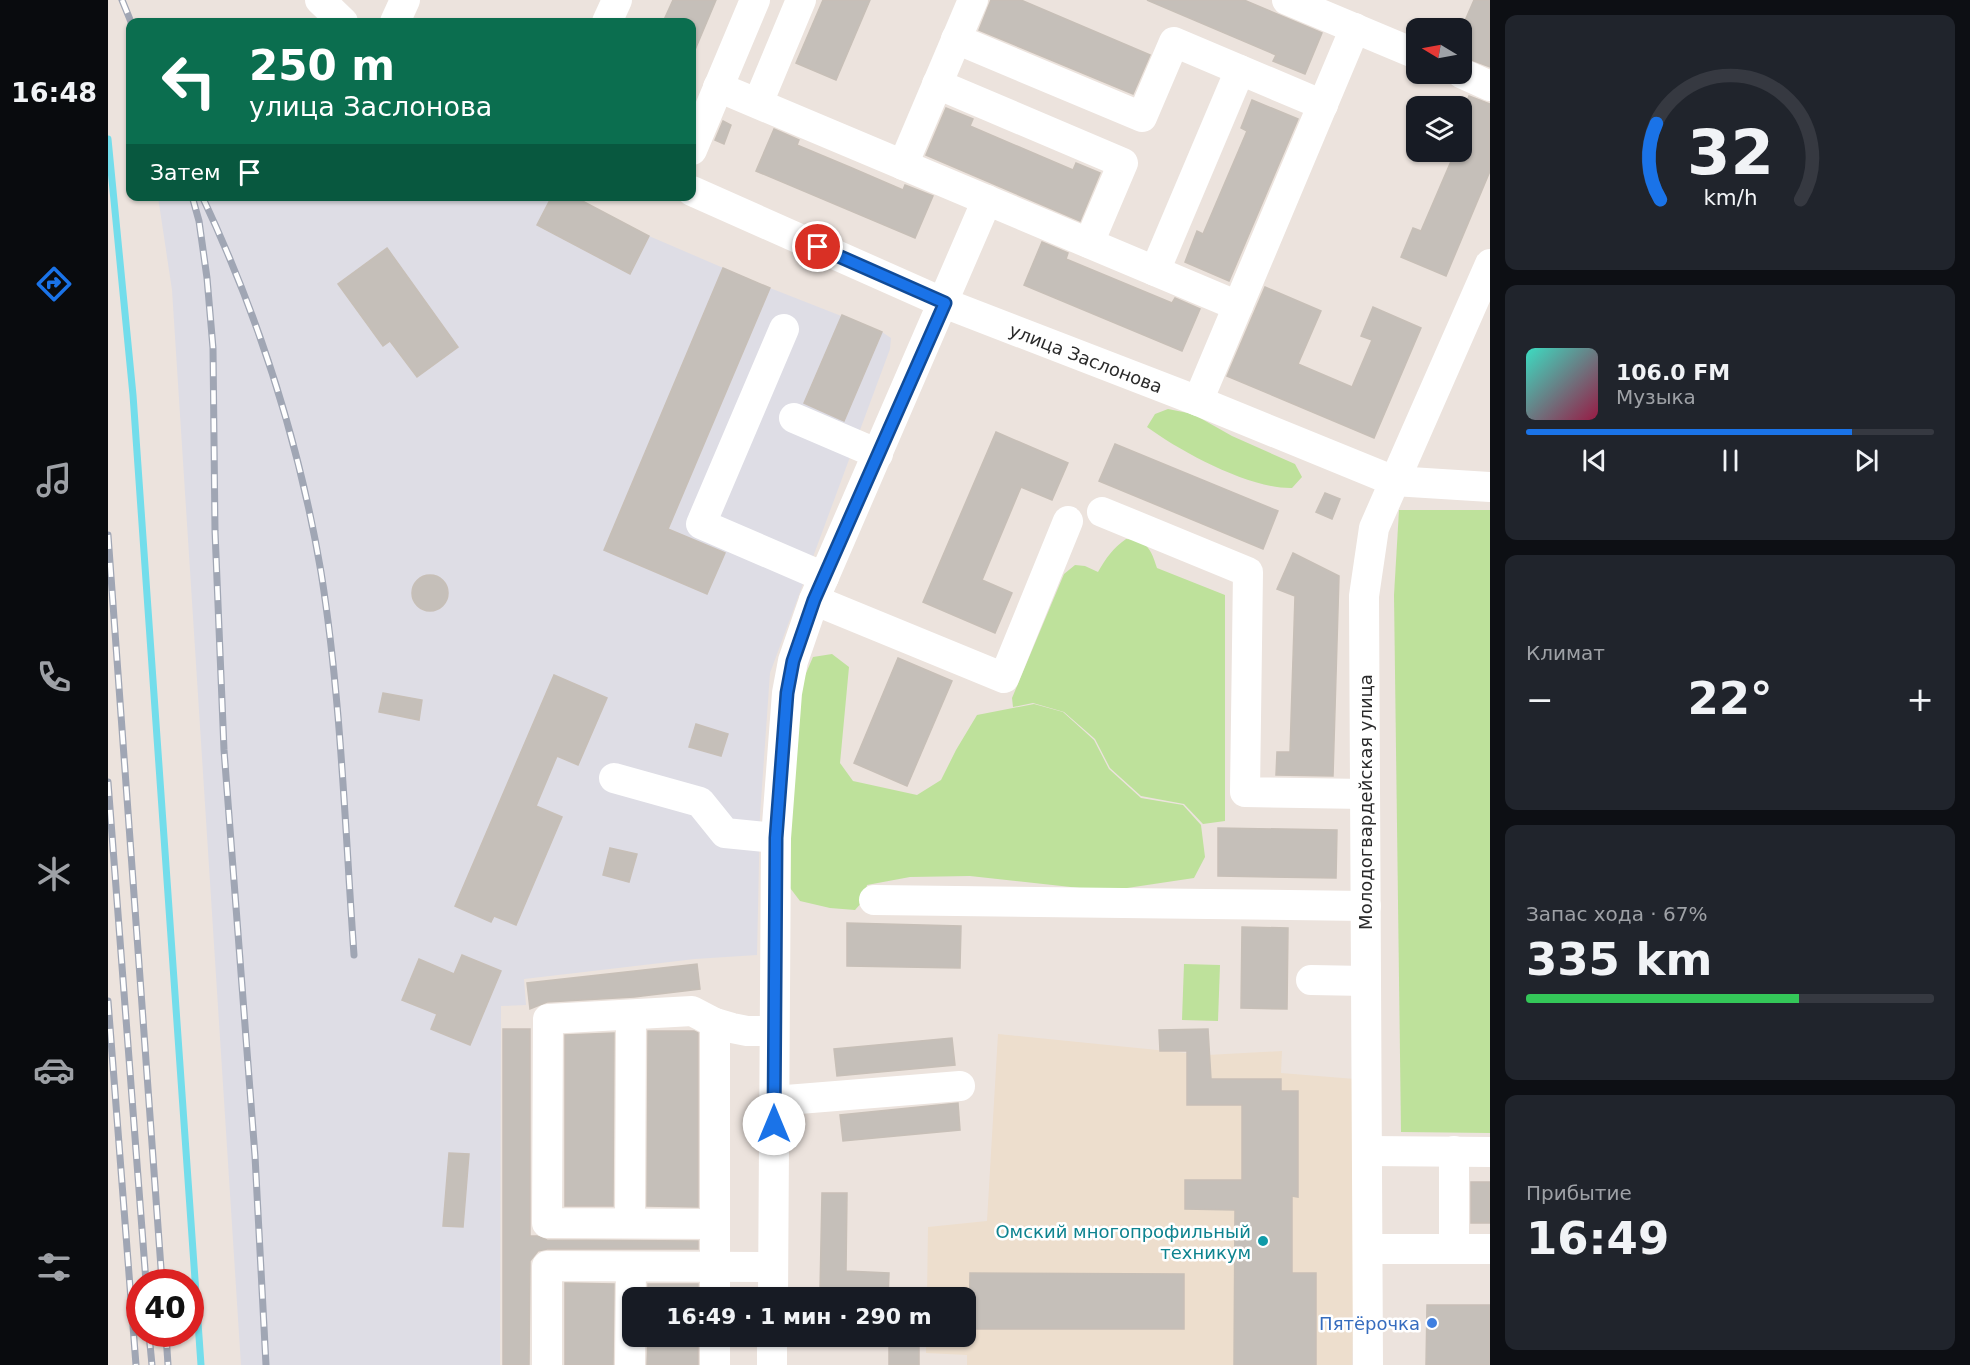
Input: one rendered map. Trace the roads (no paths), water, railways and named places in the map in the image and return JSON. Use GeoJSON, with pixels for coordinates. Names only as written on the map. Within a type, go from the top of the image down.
{"type":"FeatureCollection","features":[{"type":"Feature","properties":{"kind":"street"},"geometry":{"type":"LineString","coordinates":[[320,0],[339,18]]}},
{"type":"Feature","properties":{"kind":"street"},"geometry":{"type":"LineString","coordinates":[[397,18],[405,0]]}},
{"type":"Feature","properties":{"kind":"street"},"geometry":{"type":"LineString","coordinates":[[609,18],[616,0]]}},
{"type":"Feature","properties":{"kind":"street"},"geometry":{"type":"LineString","coordinates":[[696,140],[755,0]]}},
{"type":"Feature","properties":{"kind":"street"},"geometry":{"type":"LineString","coordinates":[[758,103],[801,0]]}},
{"type":"Feature","properties":{"kind":"street"},"geometry":{"type":"LineString","coordinates":[[903,165],[973,0]]}},
{"type":"Feature","properties":{"kind":"street"},"geometry":{"type":"LineString","coordinates":[[1287,0],[1406,50]]}},
{"type":"Feature","properties":{"kind":"street"},"geometry":{"type":"LineString","coordinates":[[1198,401],[1354,28]]}},
{"type":"Feature","properties":{"kind":"street"},"geometry":{"type":"LineString","coordinates":[[956,39],[1142,117],[1174,42],[1323,105]]}},
{"type":"Feature","properties":{"kind":"street"},"geometry":{"type":"LineString","coordinates":[[1155,271],[1240,70]]}},
{"type":"Feature","properties":{"kind":"street"},"geometry":{"type":"LineString","coordinates":[[1472,79],[1490,86]]}},
{"type":"Feature","properties":{"kind":"street"},"geometry":{"type":"LineString","coordinates":[[937,84],[1123,163],[1089,243]]}},
{"type":"Feature","properties":{"kind":"street"},"geometry":{"type":"LineString","coordinates":[[718,87],[1238,306]]}},
{"type":"Feature","properties":{"kind":"street","name":"улица Заслонова"},"geometry":{"type":"LineString","coordinates":[[696,193],[945,303],[1198,401],[1394,481],[1490,487]]}},
{"type":"Feature","properties":{"kind":"street"},"geometry":{"type":"LineString","coordinates":[[772,1287],[776,838],[787,693],[793,661],[819,588],[945,303],[987,200]]}},
{"type":"Feature","properties":{"kind":"street","name":"Молодогвардейская улица"},"geometry":{"type":"LineString","coordinates":[[1368,1365],[1364,596],[1374,528],[1490,264]]}},
{"type":"Feature","properties":{"kind":"street"},"geometry":{"type":"LineString","coordinates":[[784,329],[701,524],[819,588],[1004,678],[1068,521]]}},
{"type":"Feature","properties":{"kind":"street"},"geometry":{"type":"LineString","coordinates":[[794,418],[878,454]]}},
{"type":"Feature","properties":{"kind":"street"},"geometry":{"type":"LineString","coordinates":[[1102,512],[1248,572],[1245,792],[1365,794]]}},
{"type":"Feature","properties":{"kind":"street"},"geometry":{"type":"LineString","coordinates":[[614,778],[700,802],[726,833],[776,838]]}},
{"type":"Feature","properties":{"kind":"street"},"geometry":{"type":"LineString","coordinates":[[874,900],[1366,906]]}},
{"type":"Feature","properties":{"kind":"street"},"geometry":{"type":"LineString","coordinates":[[1311,980],[1366,981]]}},
{"type":"Feature","properties":{"kind":"street"},"geometry":{"type":"LineString","coordinates":[[715,1224],[547,1223],[548,1019],[692,1011],[715,1023],[747,1031],[774,1031]]}},
{"type":"Feature","properties":{"kind":"street"},"geometry":{"type":"LineString","coordinates":[[630,1224],[631,1016]]}},
{"type":"Feature","properties":{"kind":"street"},"geometry":{"type":"LineString","coordinates":[[715,1023],[715,1287]]}},
{"type":"Feature","properties":{"kind":"street"},"geometry":{"type":"LineString","coordinates":[[774,1101],[960,1086]]}},
{"type":"Feature","properties":{"kind":"street"},"geometry":{"type":"LineString","coordinates":[[1368,1151],[1490,1152]]}},
{"type":"Feature","properties":{"kind":"street"},"geometry":{"type":"LineString","coordinates":[[1454,1151],[1454,1249]]}},
{"type":"Feature","properties":{"kind":"street"},"geometry":{"type":"LineString","coordinates":[[1368,1249],[1490,1249]]}},
{"type":"Feature","properties":{"kind":"street"},"geometry":{"type":"LineString","coordinates":[[547,1365],[547,1266],[773,1267]]}},
{"type":"Feature","properties":{"kind":"street"},"geometry":{"type":"LineString","coordinates":[[630,1365],[631,1266]]}},
{"type":"Feature","properties":{"kind":"street"},"geometry":{"type":"LineString","coordinates":[[715,1347],[715,1365]]}},
{"type":"Feature","properties":{"kind":"street"},"geometry":{"type":"LineString","coordinates":[[772,1347],[772,1365]]}},
{"type":"Feature","properties":{"kind":"waterway"},"geometry":{"type":"LineString","coordinates":[[108,139],[133,395],[201,1365]]}},
{"type":"Feature","properties":{"kind":"railway"},"geometry":{"type":"LineString","coordinates":[[122,0],[129,18]]}},
{"type":"Feature","properties":{"kind":"railway"},"geometry":{"type":"LineString","coordinates":[[193,201],[199,221],[207,278],[213,348],[215,531],[224,750],[255,1156],[266,1365]]}},
{"type":"Feature","properties":{"kind":"railway"},"geometry":{"type":"LineString","coordinates":[[204,201],[241,287],[274,380],[312,523],[328,619],[333,667],[342,763],[354,955]]}},
{"type":"Feature","properties":{"kind":"railway"},"geometry":{"type":"LineString","coordinates":[[108,535],[161,1269]]}},
{"type":"Feature","properties":{"kind":"railway"},"geometry":{"type":"LineString","coordinates":[[108,782],[145,1269]]}},
{"type":"Feature","properties":{"kind":"railway"},"geometry":{"type":"LineString","coordinates":[[108,1001],[136,1365]]}},
{"type":"Feature","properties":{"kind":"railway"},"geometry":{"type":"LineString","coordinates":[[150,1347],[152,1365]]}},
{"type":"Feature","properties":{"kind":"railway"},"geometry":{"type":"LineString","coordinates":[[167,1347],[168,1365]]}},
{"type":"Feature","properties":{"kind":"place","name":"Омский многопрофильный техникум"},"geometry":{"type":"Point","coordinates":[1263,1241]}},
{"type":"Feature","properties":{"kind":"place","name":"Пятёрочка"},"geometry":{"type":"Point","coordinates":[1432,1323]}}]}
